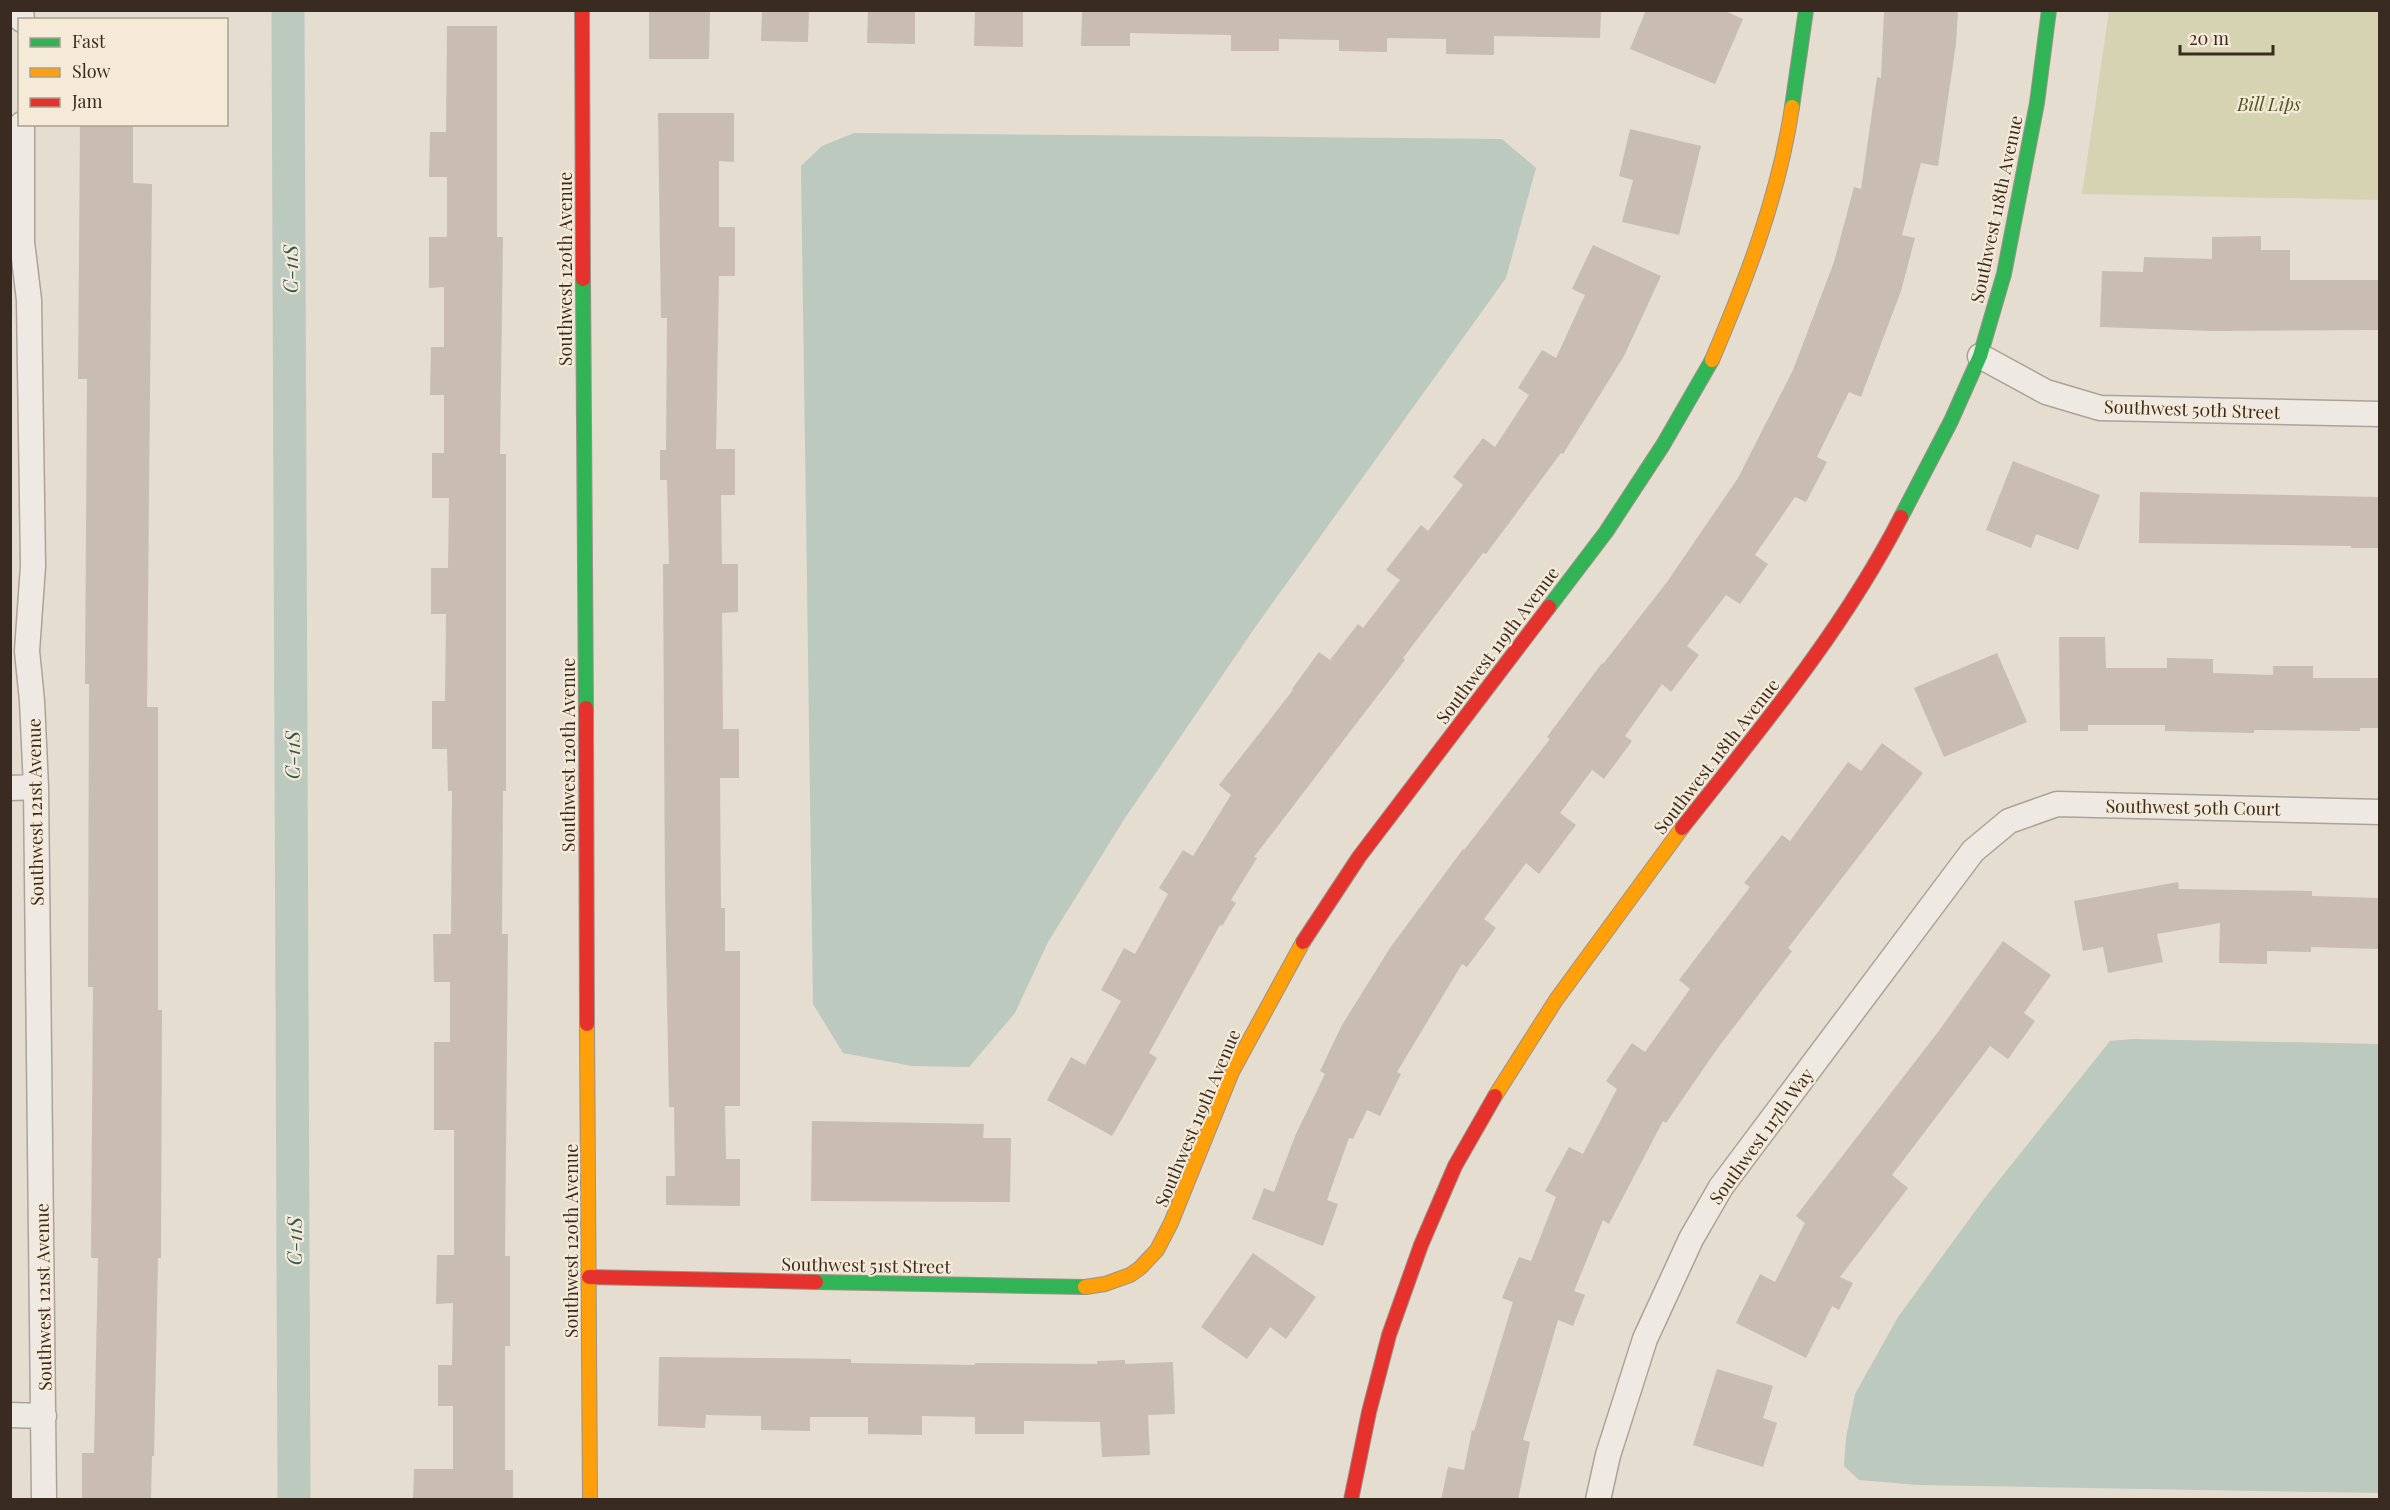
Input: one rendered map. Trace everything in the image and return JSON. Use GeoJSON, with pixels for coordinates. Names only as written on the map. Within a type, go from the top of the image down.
{"type":"FeatureCollection","features":[{"type":"Feature","properties":{"kind":"street","name":"Southwest 120th Avenue"},"geometry":{"type":"LineString","coordinates":[[582,10],[590,1500]]}},
{"type":"Feature","properties":{"kind":"street","name":"Southwest 119th Avenue"},"geometry":{"type":"LineString","coordinates":[[1140,1270],[1152,1259],[1163,1243],[1232,1072],[1302,943],[1359,857],[1606,532],[1663,445],[1711,363],[1743,287],[1769,212],[1789,127],[1806,10]]}},
{"type":"Feature","properties":{"kind":"street","name":"Southwest 118th Avenue"},"geometry":{"type":"LineString","coordinates":[[1351,1500],[1389,1335],[1421,1245],[1455,1166],[1503,1083],[1556,1000],[1668,846],[1794,686],[1876,566],[1951,421],[1980,356],[2004,274],[2037,103],[2049,10]]}},
{"type":"Feature","properties":{"kind":"street","name":"Southwest 121st Avenue"},"geometry":{"type":"LineString","coordinates":[[22,126],[16,242],[29,300],[22,518],[33,566],[27,651],[36,787],[44,1500]]}},
{"type":"Feature","properties":{"kind":"street","name":"Southwest 50th Street"},"geometry":{"type":"LineString","coordinates":[[1980,356],[2046,392],[2100,408],[2379,414]]}},
{"type":"Feature","properties":{"kind":"street"},"geometry":{"type":"LineString","coordinates":[[10,788],[36,787]]}},
{"type":"Feature","properties":{"kind":"street","name":"Southwest 50th Court"},"geometry":{"type":"LineString","coordinates":[[2009,820],[2057,804],[2379,812]]}},
{"type":"Feature","properties":{"kind":"street","name":"Southwest 117th Way"},"geometry":{"type":"LineString","coordinates":[[1598,1500],[1608,1455],[1645,1339],[1690,1239],[1721,1187],[1973,851],[2009,820]]}},
{"type":"Feature","properties":{"kind":"street","name":"Southwest 51st Street"},"geometry":{"type":"LineString","coordinates":[[589,1277],[1089,1287],[1125,1280],[1140,1270]]}},
{"type":"Feature","properties":{"kind":"street"},"geometry":{"type":"LineString","coordinates":[[10,1415],[44,1416]]}},
{"type":"Feature","properties":{"kind":"green space","name":"Bill Lips"},"geometry":{"type":"Polygon","coordinates":[[[2109,11],[2379,11],[2379,200],[2082,194],[2109,11]]]}},
{"type":"Feature","properties":{"kind":"shaded area"},"geometry":{"type":"Polygon","coordinates":[[[854,133],[1502,139],[1536,168],[1506,278],[1256,626],[1125,818],[1048,942],[1015,1013],[969,1067],[912,1066],[843,1053],[813,1004],[801,166],[822,146],[854,133]]]}},
{"type":"Feature","properties":{"kind":"shaded area"},"geometry":{"type":"Polygon","coordinates":[[[2133,1039],[2379,1044],[2379,1493],[1918,1485],[1859,1480],[1844,1466],[1846,1437],[1855,1394],[1898,1317],[1984,1199],[2110,1041],[2133,1039]]]}},
{"type":"Feature","properties":{"kind":"building"},"geometry":{"type":"Polygon","coordinates":[[[649,10],[710,10],[709,59],[649,59],[649,10]]]}},
{"type":"Feature","properties":{"kind":"building"},"geometry":{"type":"Polygon","coordinates":[[[762,10],[809,10],[808,42],[761,41],[762,10]]]}},
{"type":"Feature","properties":{"kind":"building"},"geometry":{"type":"Polygon","coordinates":[[[868,10],[915,10],[915,44],[867,43],[868,10]]]}},
{"type":"Feature","properties":{"kind":"building"},"geometry":{"type":"Polygon","coordinates":[[[975,10],[1023,10],[1023,47],[974,46],[975,10]]]}},
{"type":"Feature","properties":{"kind":"building"},"geometry":{"type":"Polygon","coordinates":[[[1082,10],[1601,10],[1600,38],[1494,36],[1494,55],[1446,54],[1446,39],[1387,38],[1387,52],[1339,51],[1339,40],[1279,39],[1279,51],[1231,51],[1231,35],[1130,33],[1130,46],[1081,46],[1082,10]]]}},
{"type":"Feature","properties":{"kind":"building"},"geometry":{"type":"Polygon","coordinates":[[[1646,10],[1723,10],[1743,19],[1715,84],[1630,49],[1646,10]]]}},
{"type":"Feature","properties":{"kind":"building"},"geometry":{"type":"Polygon","coordinates":[[[1884,10],[1958,10],[1956,44],[1938,166],[1921,163],[1902,235],[1915,238],[1901,291],[1861,397],[1849,392],[1817,457],[1827,462],[1806,502],[1795,497],[1755,555],[1768,564],[1740,604],[1726,595],[1687,646],[1699,655],[1671,692],[1662,684],[1625,736],[1632,741],[1604,779],[1592,770],[1560,813],[1576,825],[1539,874],[1526,863],[1484,919],[1496,928],[1467,967],[1462,964],[1397,1072],[1401,1074],[1380,1116],[1367,1110],[1353,1139],[1349,1138],[1327,1200],[1338,1204],[1323,1246],[1252,1219],[1264,1188],[1274,1192],[1295,1136],[1325,1074],[1320,1071],[1342,1025],[1390,948],[1463,849],[1550,739],[1547,737],[1602,663],[1667,582],[1738,478],[1793,370],[1834,262],[1854,187],[1861,189],[1877,77],[1881,78],[1884,10]]]}},
{"type":"Feature","properties":{"kind":"building"},"geometry":{"type":"Polygon","coordinates":[[[447,26],[497,26],[497,237],[503,237],[500,454],[506,454],[506,791],[503,791],[502,934],[508,934],[505,1256],[510,1256],[510,1346],[505,1346],[505,1470],[513,1470],[513,1500],[413,1500],[414,1469],[453,1469],[453,1406],[438,1406],[438,1365],[452,1365],[453,1303],[436,1304],[437,1255],[454,1255],[454,1130],[434,1130],[434,1042],[450,1042],[450,982],[434,982],[433,934],[451,934],[452,791],[448,791],[447,749],[432,749],[432,701],[445,701],[446,614],[431,614],[431,568],[448,568],[449,498],[432,498],[432,453],[444,453],[444,395],[430,395],[431,347],[444,347],[444,287],[429,288],[429,237],[447,237],[447,177],[429,177],[430,132],[446,132],[447,26]]]}},
{"type":"Feature","properties":{"kind":"building"},"geometry":{"type":"Polygon","coordinates":[[[658,113],[734,113],[734,162],[719,161],[719,227],[735,227],[735,276],[719,276],[716,449],[735,449],[735,495],[721,495],[722,564],[738,564],[738,612],[722,613],[723,729],[739,729],[739,778],[720,778],[721,908],[725,908],[725,951],[740,951],[740,1106],[725,1106],[726,1159],[740,1159],[740,1206],[666,1205],[666,1176],[675,1176],[674,1107],[669,1107],[665,891],[663,564],[669,564],[667,480],[660,480],[660,450],[666,450],[667,318],[661,318],[658,113]]]}},
{"type":"Feature","properties":{"kind":"building"},"geometry":{"type":"Polygon","coordinates":[[[80,126],[133,126],[133,183],[152,184],[147,707],[158,707],[158,1010],[162,1010],[161,1258],[158,1258],[151,1500],[82,1500],[82,1453],[94,1453],[98,1258],[91,1258],[93,987],[88,987],[89,684],[85,684],[87,379],[78,379],[80,126]]]}},
{"type":"Feature","properties":{"kind":"building"},"geometry":{"type":"Polygon","coordinates":[[[1630,129],[1701,146],[1679,235],[1622,222],[1633,180],[1619,176],[1630,129]]]}},
{"type":"Feature","properties":{"kind":"building"},"geometry":{"type":"Polygon","coordinates":[[[2261,236],[2261,250],[2290,250],[2290,280],[2379,280],[2379,330],[2213,331],[2100,327],[2102,271],[2143,272],[2144,257],[2212,259],[2212,237],[2261,236]]]}},
{"type":"Feature","properties":{"kind":"building"},"geometry":{"type":"Polygon","coordinates":[[[1593,245],[1661,276],[1624,356],[1563,454],[1561,453],[1486,554],[1483,553],[1403,658],[1405,660],[1254,857],[1257,858],[1231,900],[1236,903],[1222,926],[1220,925],[1149,1053],[1157,1058],[1112,1136],[1047,1100],[1071,1057],[1085,1065],[1121,1001],[1101,990],[1124,948],[1135,954],[1168,894],[1159,888],[1183,850],[1193,856],[1231,795],[1219,785],[1293,690],[1319,652],[1330,660],[1358,624],[1363,628],[1400,580],[1386,570],[1421,525],[1428,531],[1463,485],[1453,477],[1483,438],[1495,447],[1529,395],[1518,388],[1542,350],[1556,358],[1585,295],[1572,289],[1593,245]]]}},
{"type":"Feature","properties":{"kind":"building"},"geometry":{"type":"Polygon","coordinates":[[[2013,461],[2100,495],[2078,550],[2036,534],[2031,548],[1986,530],[2013,461]]]}},
{"type":"Feature","properties":{"kind":"building"},"geometry":{"type":"Polygon","coordinates":[[[2140,492],[2379,497],[2379,548],[2139,543],[2140,492]]]}},
{"type":"Feature","properties":{"kind":"building"},"geometry":{"type":"Polygon","coordinates":[[[2059,637],[2105,637],[2106,668],[2167,668],[2167,658],[2213,659],[2213,673],[2273,675],[2273,666],[2313,666],[2313,678],[2379,678],[2379,728],[2360,728],[2360,731],[2254,730],[2254,733],[2165,731],[2165,725],[2088,725],[2088,731],[2060,731],[2059,637]]]}},
{"type":"Feature","properties":{"kind":"building"},"geometry":{"type":"Polygon","coordinates":[[[1997,653],[2027,722],[1944,757],[1914,688],[1997,653]]]}},
{"type":"Feature","properties":{"kind":"building"},"geometry":{"type":"Polygon","coordinates":[[[1882,743],[1923,773],[1788,948],[1792,951],[1717,1049],[1666,1123],[1663,1121],[1609,1224],[1603,1220],[1574,1291],[1585,1295],[1573,1326],[1558,1320],[1523,1440],[1530,1442],[1518,1500],[1441,1500],[1448,1467],[1464,1470],[1472,1430],[1474,1431],[1513,1302],[1502,1298],[1519,1257],[1531,1261],[1556,1197],[1545,1191],[1569,1147],[1583,1154],[1617,1089],[1606,1081],[1632,1043],[1645,1052],[1690,989],[1679,980],[1750,887],[1744,883],[1782,835],[1790,841],[1848,762],[1861,771],[1882,743]]]}},
{"type":"Feature","properties":{"kind":"building"},"geometry":{"type":"Polygon","coordinates":[[[2178,882],[2179,889],[2312,891],[2312,896],[2379,898],[2379,949],[2311,947],[2311,952],[2267,951],[2267,964],[2219,963],[2220,923],[2157,934],[2163,962],[2108,973],[2103,947],[2083,951],[2074,901],[2178,882]]]}},
{"type":"Feature","properties":{"kind":"building"},"geometry":{"type":"Polygon","coordinates":[[[2003,941],[2051,975],[2024,1013],[2035,1021],[2008,1059],[1990,1046],[1892,1175],[1908,1188],[1840,1277],[1853,1283],[1839,1310],[1832,1306],[1806,1358],[1736,1323],[1760,1274],[1775,1282],[1805,1223],[1796,1216],[1938,1032],[2003,941]]]}},
{"type":"Feature","properties":{"kind":"building"},"geometry":{"type":"Polygon","coordinates":[[[812,1121],[984,1124],[983,1138],[1011,1138],[1010,1202],[811,1201],[812,1121]]]}},
{"type":"Feature","properties":{"kind":"building"},"geometry":{"type":"Polygon","coordinates":[[[1253,1253],[1316,1297],[1286,1339],[1270,1327],[1247,1359],[1201,1327],[1253,1253]]]}},
{"type":"Feature","properties":{"kind":"building"},"geometry":{"type":"Polygon","coordinates":[[[659,1357],[851,1359],[851,1363],[975,1365],[975,1363],[1097,1364],[1097,1361],[1125,1360],[1125,1364],[1173,1362],[1175,1414],[1148,1415],[1150,1455],[1102,1457],[1100,1422],[1024,1421],[1024,1434],[975,1434],[975,1417],[922,1416],[922,1435],[868,1434],[868,1417],[810,1417],[810,1431],[761,1430],[761,1416],[706,1415],[705,1428],[658,1426],[659,1357]]]}},
{"type":"Feature","properties":{"kind":"building"},"geometry":{"type":"Polygon","coordinates":[[[1717,1369],[1773,1386],[1763,1418],[1777,1423],[1763,1467],[1693,1445],[1717,1369]]]}},
{"type":"Feature","properties":{"kind":"waterway","name":"C-11S"},"geometry":{"type":"LineString","coordinates":[[288,10],[294,1500]]}},
{"type":"Feature","properties":{"kind":"traffic: fast"},"geometry":{"type":"LineString","coordinates":[[1792,107],[1806,10]]}},
{"type":"Feature","properties":{"kind":"traffic: fast"},"geometry":{"type":"LineString","coordinates":[[1901,517],[1951,421],[1980,356],[2004,274],[2037,103],[2049,10]]}},
{"type":"Feature","properties":{"kind":"traffic: fast"},"geometry":{"type":"LineString","coordinates":[[583,279],[586,708]]}},
{"type":"Feature","properties":{"kind":"traffic: fast"},"geometry":{"type":"LineString","coordinates":[[1549,607],[1606,532],[1663,445],[1712,360]]}},
{"type":"Feature","properties":{"kind":"traffic: fast"},"geometry":{"type":"LineString","coordinates":[[816,1282],[1085,1287]]}},
{"type":"Feature","properties":{"kind":"traffic: slow"},"geometry":{"type":"LineString","coordinates":[[1712,360],[1760,236],[1779,172],[1792,107]]}},
{"type":"Feature","properties":{"kind":"traffic: slow"},"geometry":{"type":"LineString","coordinates":[[1495,1096],[1556,1000],[1682,828]]}},
{"type":"Feature","properties":{"kind":"traffic: slow"},"geometry":{"type":"LineString","coordinates":[[1085,1287],[1105,1284],[1130,1275],[1157,1250],[1171,1223],[1232,1072],[1303,942]]}},
{"type":"Feature","properties":{"kind":"traffic: slow"},"geometry":{"type":"LineString","coordinates":[[587,1024],[590,1500]]}},
{"type":"Feature","properties":{"kind":"traffic: jam"},"geometry":{"type":"LineString","coordinates":[[582,10],[583,279]]}},
{"type":"Feature","properties":{"kind":"traffic: jam"},"geometry":{"type":"LineString","coordinates":[[1682,828],[1771,715],[1827,639],[1878,559],[1901,517]]}},
{"type":"Feature","properties":{"kind":"traffic: jam"},"geometry":{"type":"LineString","coordinates":[[1303,942],[1359,857],[1549,607]]}},
{"type":"Feature","properties":{"kind":"traffic: jam"},"geometry":{"type":"LineString","coordinates":[[586,708],[587,1024]]}},
{"type":"Feature","properties":{"kind":"traffic: jam"},"geometry":{"type":"LineString","coordinates":[[1351,1500],[1369,1412],[1389,1335],[1421,1245],[1455,1166],[1495,1096]]}},
{"type":"Feature","properties":{"kind":"traffic: jam"},"geometry":{"type":"LineString","coordinates":[[589,1277],[816,1282]]}}]}
